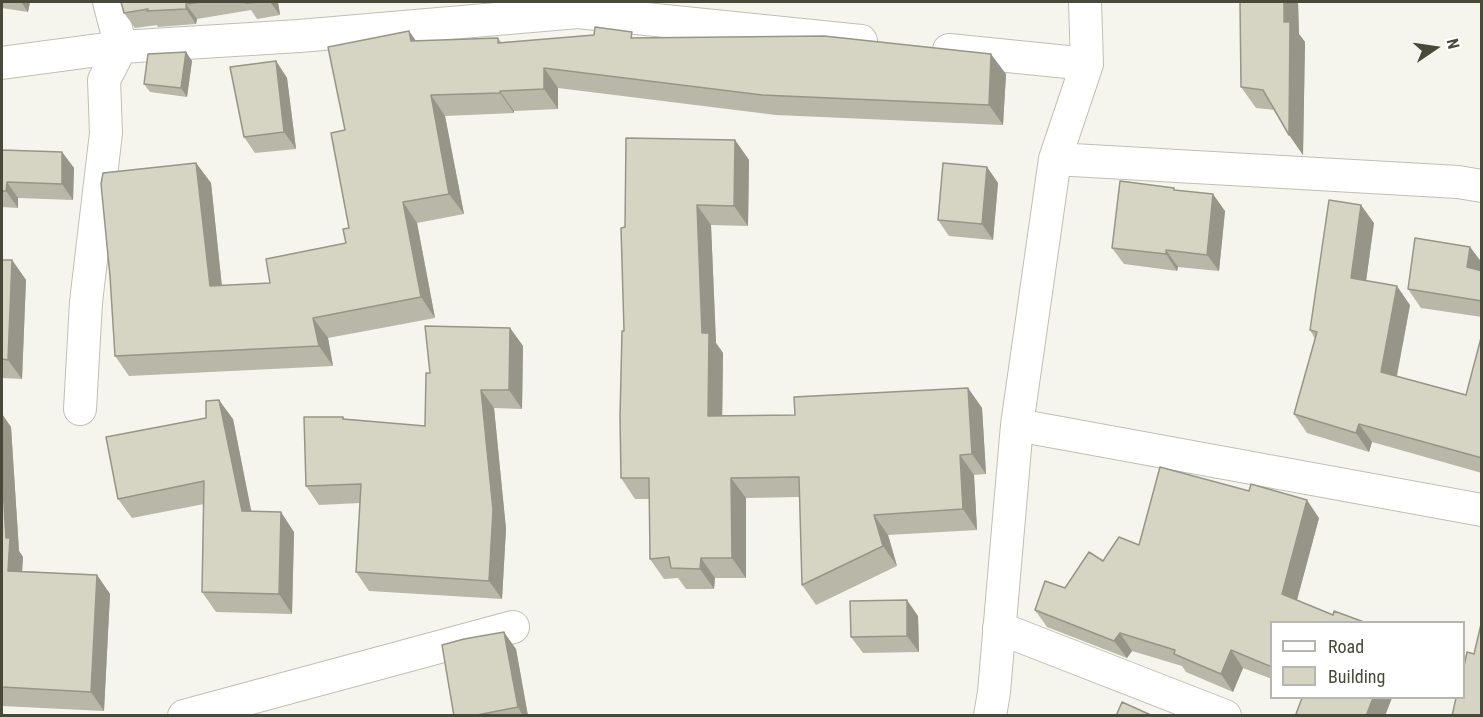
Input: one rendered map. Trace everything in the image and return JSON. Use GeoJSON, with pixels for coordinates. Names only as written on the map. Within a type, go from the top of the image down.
{"type":"FeatureCollection","features":[{"type":"Feature","properties":{"kind":"street"},"geometry":{"type":"LineString","coordinates":[[80,409],[86,302],[106,133],[104,80],[121,47],[109,2]]}},
{"type":"Feature","properties":{"kind":"street"},"geometry":{"type":"LineString","coordinates":[[990,716],[1017,425],[1055,159],[1087,64],[1085,2]]}},
{"type":"Feature","properties":{"kind":"street"},"geometry":{"type":"LineString","coordinates":[[2,63],[121,47],[299,36],[578,12],[886,44]]}},
{"type":"Feature","properties":{"kind":"street"},"geometry":{"type":"LineString","coordinates":[[921,47],[1087,64]]}},
{"type":"Feature","properties":{"kind":"street"},"geometry":{"type":"LineString","coordinates":[[1055,159],[1458,182],[1482,186]]}},
{"type":"Feature","properties":{"kind":"street"},"geometry":{"type":"LineString","coordinates":[[1017,425],[1482,510]]}},
{"type":"Feature","properties":{"kind":"street"},"geometry":{"type":"LineString","coordinates":[[184,716],[513,627]]}},
{"type":"Feature","properties":{"kind":"street"},"geometry":{"type":"LineString","coordinates":[[999,628],[1225,716]]}},
{"type":"Feature","properties":{"kind":"building"},"geometry":{"type":"Polygon","coordinates":[[[121,2],[201,2],[186,4],[186,9],[147,11],[148,9],[124,13],[121,2]]]}},
{"type":"Feature","properties":{"kind":"building"},"geometry":{"type":"Polygon","coordinates":[[[1240,2],[1284,2],[1284,22],[1290,22],[1289,135],[1263,90],[1241,87],[1240,2]]]}},
{"type":"Feature","properties":{"kind":"building"},"geometry":{"type":"Polygon","coordinates":[[[595,27],[632,32],[631,38],[824,36],[991,54],[989,105],[762,95],[544,68],[544,89],[431,95],[449,194],[403,202],[421,297],[313,318],[319,346],[115,356],[101,184],[103,173],[196,163],[210,286],[270,283],[266,259],[346,243],[343,229],[349,228],[331,133],[345,130],[328,47],[409,31],[411,41],[498,38],[498,43],[594,35],[595,27]]]}},
{"type":"Feature","properties":{"kind":"building"},"geometry":{"type":"Polygon","coordinates":[[[186,52],[181,88],[144,84],[148,54],[186,52]]]}},
{"type":"Feature","properties":{"kind":"building"},"geometry":{"type":"Polygon","coordinates":[[[276,61],[284,132],[244,137],[230,67],[276,61]]]}},
{"type":"Feature","properties":{"kind":"building"},"geometry":{"type":"Polygon","coordinates":[[[626,138],[735,140],[734,206],[697,205],[702,333],[709,333],[708,416],[795,415],[794,397],[968,388],[972,454],[960,455],[963,509],[874,515],[883,546],[802,585],[799,477],[731,478],[732,558],[701,558],[700,569],[671,568],[669,557],[650,559],[649,478],[621,478],[620,417],[622,331],[624,331],[621,228],[625,227],[626,138]]]}},
{"type":"Feature","properties":{"kind":"building"},"geometry":{"type":"Polygon","coordinates":[[[2,150],[62,152],[62,184],[7,182],[6,191],[2,191],[2,150]]]}},
{"type":"Feature","properties":{"kind":"building"},"geometry":{"type":"Polygon","coordinates":[[[943,163],[987,167],[982,224],[938,220],[943,163]]]}},
{"type":"Feature","properties":{"kind":"building"},"geometry":{"type":"Polygon","coordinates":[[[1120,181],[1213,194],[1207,255],[1166,250],[1166,254],[1112,248],[1120,181]]]}},
{"type":"Feature","properties":{"kind":"building"},"geometry":{"type":"Polygon","coordinates":[[[1329,200],[1361,205],[1351,278],[1397,286],[1381,372],[1466,395],[1482,334],[1482,458],[1359,424],[1356,433],[1294,414],[1317,332],[1310,330],[1329,200]]]}},
{"type":"Feature","properties":{"kind":"building"},"geometry":{"type":"Polygon","coordinates":[[[1415,238],[1470,247],[1467,267],[1482,271],[1482,301],[1408,289],[1415,238]]]}},
{"type":"Feature","properties":{"kind":"building"},"geometry":{"type":"Polygon","coordinates":[[[2,260],[12,260],[8,360],[2,359],[2,260]]]}},
{"type":"Feature","properties":{"kind":"building"},"geometry":{"type":"Polygon","coordinates":[[[425,326],[510,328],[509,390],[481,390],[493,510],[489,581],[356,572],[361,484],[306,486],[304,417],[343,417],[343,419],[425,426],[426,373],[430,373],[425,326]]]}},
{"type":"Feature","properties":{"kind":"building"},"geometry":{"type":"Polygon","coordinates":[[[219,400],[242,511],[281,512],[279,594],[202,592],[204,481],[118,499],[106,437],[206,418],[206,401],[219,400]]]}},
{"type":"Feature","properties":{"kind":"building"},"geometry":{"type":"Polygon","coordinates":[[[1160,467],[1249,491],[1251,484],[1307,500],[1282,594],[1333,615],[1334,611],[1361,621],[1270,621],[1270,666],[1231,650],[1221,674],[1174,654],[1175,650],[1120,633],[1114,641],[1035,610],[1045,581],[1065,588],[1089,552],[1103,561],[1119,537],[1139,545],[1160,467]]]}},
{"type":"Feature","properties":{"kind":"building"},"geometry":{"type":"Polygon","coordinates":[[[2,471],[6,538],[10,538],[8,571],[97,575],[91,692],[2,687],[2,471]]]}},
{"type":"Feature","properties":{"kind":"building"},"geometry":{"type":"Polygon","coordinates":[[[907,600],[907,636],[851,637],[850,601],[907,600]]]}},
{"type":"Feature","properties":{"kind":"building"},"geometry":{"type":"Polygon","coordinates":[[[1482,620],[1482,716],[1452,716],[1456,699],[1465,699],[1467,652],[1474,654],[1482,620]]]}},
{"type":"Feature","properties":{"kind":"building"},"geometry":{"type":"Polygon","coordinates":[[[504,632],[518,707],[472,716],[454,716],[442,645],[504,632]]]}},
{"type":"Feature","properties":{"kind":"building"},"geometry":{"type":"Polygon","coordinates":[[[1302,699],[1373,699],[1366,716],[1300,716],[1296,714],[1302,699]]]}},
{"type":"Feature","properties":{"kind":"building"},"geometry":{"type":"Polygon","coordinates":[[[1122,702],[1153,716],[1116,716],[1122,702]]]}}]}
